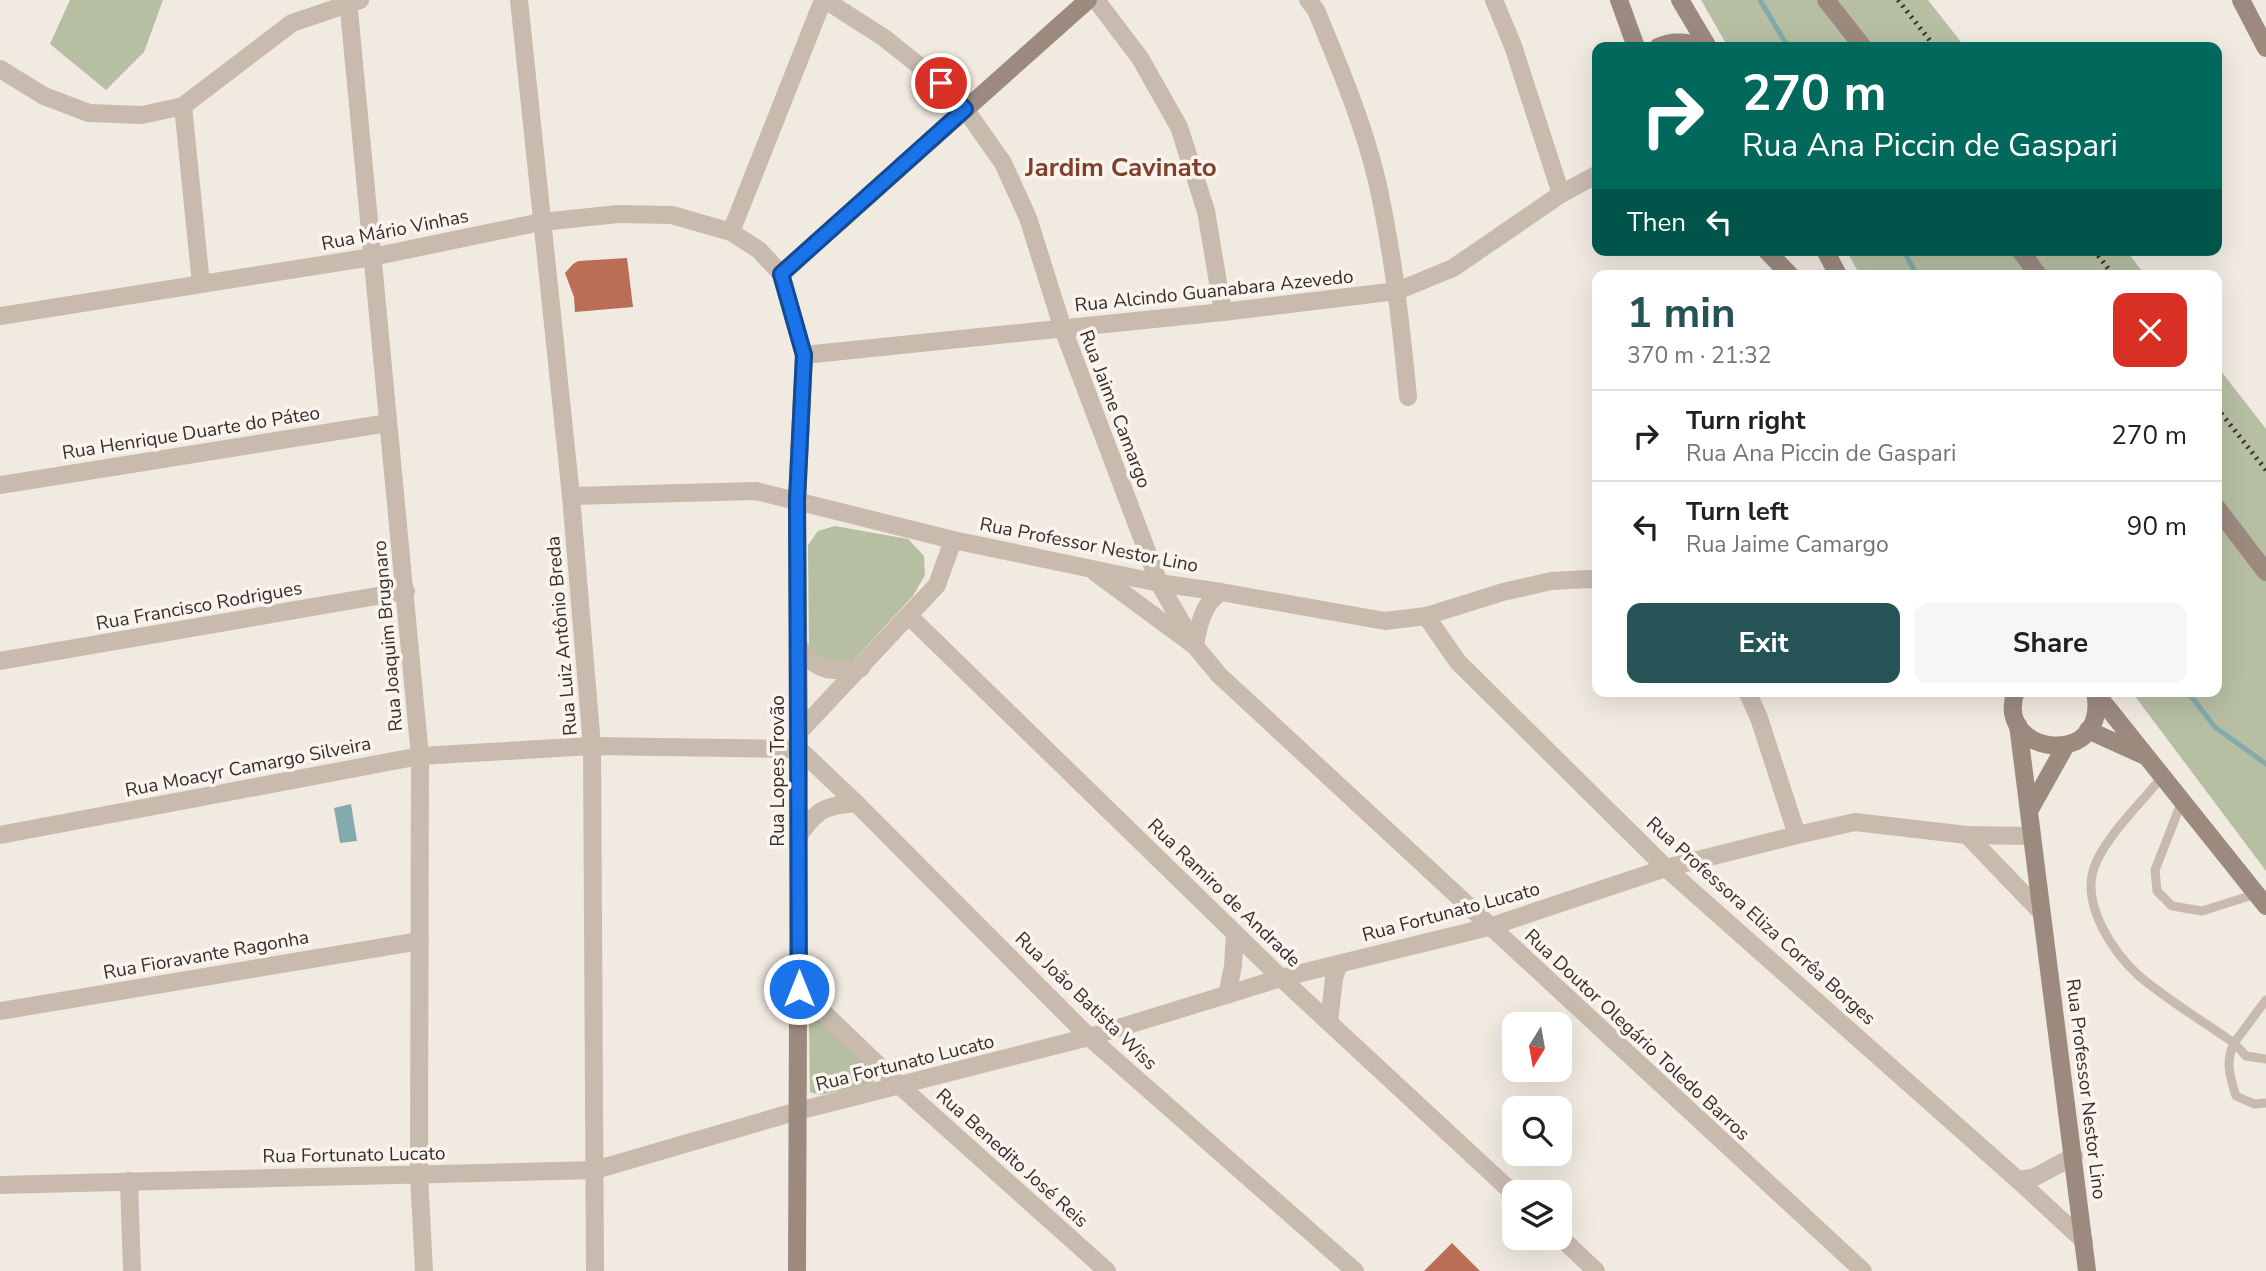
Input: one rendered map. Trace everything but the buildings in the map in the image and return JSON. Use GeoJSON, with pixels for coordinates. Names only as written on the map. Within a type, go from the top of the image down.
{"type":"FeatureCollection","features":[{"type":"Feature","properties":{"kind":"main road"},"geometry":{"type":"LineString","coordinates":[[781,274],[1088,0]]}},
{"type":"Feature","properties":{"kind":"main road"},"geometry":{"type":"LineString","coordinates":[[1619,0],[1634,42]]}},
{"type":"Feature","properties":{"kind":"main road"},"geometry":{"type":"LineString","coordinates":[[1680,0],[1704,42]]}},
{"type":"Feature","properties":{"kind":"main road"},"geometry":{"type":"LineString","coordinates":[[1826,0],[1859,42]]}},
{"type":"Feature","properties":{"kind":"main road"},"geometry":{"type":"LineString","coordinates":[[2241,0],[2266,48]]}},
{"type":"Feature","properties":{"kind":"main road"},"geometry":{"type":"LineString","coordinates":[[1772,256],[1785,270]]}},
{"type":"Feature","properties":{"kind":"main road","name":"Rua Lopes Trovão"},"geometry":{"type":"LineString","coordinates":[[781,274],[804,355],[797,500],[797,1271]]}},
{"type":"Feature","properties":{"kind":"main road"},"geometry":{"type":"LineString","coordinates":[[2222,515],[2266,572]]}},
{"type":"Feature","properties":{"kind":"main road","name":"Rua Professor Nestor Lino"},"geometry":{"type":"LineString","coordinates":[[2014,697],[2087,1271]]}},
{"type":"Feature","properties":{"kind":"main road"},"geometry":{"type":"LineString","coordinates":[[2018,725],[2027,736],[2039,743],[2053,747],[2066,745],[2078,740],[2095,719],[2096,697]]}},
{"type":"Feature","properties":{"kind":"main road"},"geometry":{"type":"LineString","coordinates":[[2099,697],[2261,900]]}},
{"type":"Feature","properties":{"kind":"main road"},"geometry":{"type":"LineString","coordinates":[[2088,730],[2146,757]]}},
{"type":"Feature","properties":{"kind":"main road"},"geometry":{"type":"LineString","coordinates":[[2029,811],[2066,745]]}},
{"type":"Feature","properties":{"kind":"street","name":"Rua Luiz Antônio Breda"},"geometry":{"type":"LineString","coordinates":[[519,0],[571,496],[592,746],[595,1271]]}},
{"type":"Feature","properties":{"kind":"street","name":"Rua Jaime Camargo"},"geometry":{"type":"LineString","coordinates":[[824,0],[883,37],[941,83],[965,109],[1003,163],[1028,218],[1063,328],[1159,583]]}},
{"type":"Feature","properties":{"kind":"street"},"geometry":{"type":"LineString","coordinates":[[732,232],[824,0]]}},
{"type":"Feature","properties":{"kind":"street"},"geometry":{"type":"LineString","coordinates":[[1096,0],[1140,58],[1179,127],[1206,211],[1223,312]]}},
{"type":"Feature","properties":{"kind":"street"},"geometry":{"type":"LineString","coordinates":[[1308,0],[1316,10],[1354,103],[1377,180],[1397,291],[1408,397]]}},
{"type":"Feature","properties":{"kind":"street"},"geometry":{"type":"LineString","coordinates":[[1494,0],[1513,46],[1561,194]]}},
{"type":"Feature","properties":{"kind":"street"},"geometry":{"type":"LineString","coordinates":[[0,69],[44,96],[89,113],[142,115],[183,106],[292,23],[352,1]]}},
{"type":"Feature","properties":{"kind":"street","name":"Rua Joaquim Brugnaro"},"geometry":{"type":"LineString","coordinates":[[352,1],[372,257],[421,756],[419,1174],[424,1271]]}},
{"type":"Feature","properties":{"kind":"street"},"geometry":{"type":"LineString","coordinates":[[183,106],[201,284]]}},
{"type":"Feature","properties":{"kind":"street","name":"Rua Alcindo Guanabara Azevedo"},"geometry":{"type":"LineString","coordinates":[[804,355],[1223,312],[1397,291],[1453,268],[1561,194],[1592,177]]}},
{"type":"Feature","properties":{"kind":"street","name":"Rua Mário Vinhas"},"geometry":{"type":"LineString","coordinates":[[0,316],[372,257],[541,222],[618,214],[672,215],[732,232],[759,250],[781,274]]}},
{"type":"Feature","properties":{"kind":"street","name":"Rua Henrique Duarte do Páteo"},"geometry":{"type":"LineString","coordinates":[[0,485],[388,422]]}},
{"type":"Feature","properties":{"kind":"street","name":"Rua Professor Nestor Lino"},"geometry":{"type":"LineString","coordinates":[[571,496],[756,491],[953,540],[1091,569],[1385,621],[1426,616],[1503,592],[1551,581],[1592,579]]}},
{"type":"Feature","properties":{"kind":"street"},"geometry":{"type":"LineString","coordinates":[[799,741],[860,668],[937,585],[953,540]]}},
{"type":"Feature","properties":{"kind":"street"},"geometry":{"type":"LineString","coordinates":[[1091,569],[1195,646],[1203,614],[1213,596],[1221,592]]}},
{"type":"Feature","properties":{"kind":"street","name":"Rua Doutor Olegário Toledo Barros"},"geometry":{"type":"LineString","coordinates":[[1159,583],[1195,646],[1219,676],[1863,1271]]}},
{"type":"Feature","properties":{"kind":"street","name":"Rua Francisco Rodrigues"},"geometry":{"type":"LineString","coordinates":[[0,661],[406,592]]}},
{"type":"Feature","properties":{"kind":"street","name":"Rua Professora Eliza Corrêa Borges"},"geometry":{"type":"LineString","coordinates":[[1426,616],[1458,662],[1666,868],[2084,1241]]}},
{"type":"Feature","properties":{"kind":"street","name":"Rua Ramiro de Andrade"},"geometry":{"type":"LineString","coordinates":[[910,617],[1281,978],[1502,1183]]}},
{"type":"Feature","properties":{"kind":"street"},"geometry":{"type":"LineString","coordinates":[[798,645],[807,660],[822,668],[841,671],[860,668]]}},
{"type":"Feature","properties":{"kind":"street"},"geometry":{"type":"LineString","coordinates":[[1750,697],[1797,835],[1855,822],[1967,835],[2031,836]]}},
{"type":"Feature","properties":{"kind":"street","name":"Rua Moacyr Camargo Silveira"},"geometry":{"type":"LineString","coordinates":[[0,835],[421,756],[592,746],[799,741]]}},
{"type":"Feature","properties":{"kind":"street","name":"Rua João Batista Wiss"},"geometry":{"type":"LineString","coordinates":[[799,741],[856,803],[1089,1037],[1355,1271]]}},
{"type":"Feature","properties":{"kind":"street"},"geometry":{"type":"LineString","coordinates":[[799,835],[813,816],[832,806],[856,803]]}},
{"type":"Feature","properties":{"kind":"street","name":"Rua Fortunato Lucato"},"geometry":{"type":"LineString","coordinates":[[0,1185],[595,1170],[798,1111],[1089,1037],[1281,978],[1489,927],[1666,868],[1797,835]]}},
{"type":"Feature","properties":{"kind":"street"},"geometry":{"type":"LineString","coordinates":[[1967,835],[2041,912]]}},
{"type":"Feature","properties":{"kind":"street"},"geometry":{"type":"LineString","coordinates":[[1227,995],[1233,966],[1235,934]]}},
{"type":"Feature","properties":{"kind":"street","name":"Rua Fioravante Ragonha"},"geometry":{"type":"LineString","coordinates":[[0,1012],[420,941]]}},
{"type":"Feature","properties":{"kind":"street"},"geometry":{"type":"LineString","coordinates":[[1329,1021],[1334,978],[1339,964]]}},
{"type":"Feature","properties":{"kind":"street","name":"Rua Benedito José Reis"},"geometry":{"type":"LineString","coordinates":[[799,989],[900,1086],[1107,1271]]}},
{"type":"Feature","properties":{"kind":"street"},"geometry":{"type":"LineString","coordinates":[[2018,1180],[2035,1177],[2074,1156]]}},
{"type":"Feature","properties":{"kind":"street"},"geometry":{"type":"LineString","coordinates":[[129,1181],[132,1271]]}},
{"type":"Feature","properties":{"kind":"street"},"geometry":{"type":"LineString","coordinates":[[1572,1248],[1597,1271]]}},
{"type":"Feature","properties":{"kind":"lane"},"geometry":{"type":"LineString","coordinates":[[2162,777],[2104,848],[2093,872],[2092,892],[2096,916],[2124,960],[2138,974],[2234,1043],[2246,1056],[2266,1059]]}},
{"type":"Feature","properties":{"kind":"lane"},"geometry":{"type":"LineString","coordinates":[[2182,801],[2155,870],[2157,891],[2172,906],[2202,911],[2261,900]]}},
{"type":"Feature","properties":{"kind":"lane"},"geometry":{"type":"LineString","coordinates":[[2266,1000],[2228,1055],[2236,1096],[2254,1104],[2266,1103]]}},
{"type":"Feature","properties":{"kind":"green space"},"geometry":{"type":"Polygon","coordinates":[[[70,0],[163,0],[144,52],[106,90],[50,44],[70,0]]]}},
{"type":"Feature","properties":{"kind":"green space"},"geometry":{"type":"Polygon","coordinates":[[[1701,0],[1928,0],[1961,42],[1725,42],[1701,0]]]}},
{"type":"Feature","properties":{"kind":"green space"},"geometry":{"type":"Polygon","coordinates":[[[1849,256],[2131,256],[2141,270],[1857,270],[1849,256]]]}},
{"type":"Feature","properties":{"kind":"green space"},"geometry":{"type":"Polygon","coordinates":[[[2222,372],[2266,429],[2266,871],[2136,697],[2222,697],[2222,372]]]}},
{"type":"Feature","properties":{"kind":"green space"},"geometry":{"type":"Polygon","coordinates":[[[835,526],[908,539],[924,556],[925,575],[913,596],[853,661],[838,667],[809,651],[808,545],[818,531],[835,526]]]}},
{"type":"Feature","properties":{"kind":"green space"},"geometry":{"type":"Polygon","coordinates":[[[812,1015],[820,1016],[877,1073],[873,1084],[820,1095],[810,1092],[809,1018],[812,1015]]]}},
{"type":"Feature","properties":{"kind":"water"},"geometry":{"type":"Polygon","coordinates":[[[351,804],[357,841],[340,843],[334,808],[351,804]]]}},
{"type":"Feature","properties":{"kind":"waterway"},"geometry":{"type":"LineString","coordinates":[[1760,0],[1785,42]]}},
{"type":"Feature","properties":{"kind":"waterway"},"geometry":{"type":"LineString","coordinates":[[1906,256],[1914,270]]}},
{"type":"Feature","properties":{"kind":"waterway"},"geometry":{"type":"LineString","coordinates":[[2192,697],[2215,727],[2266,764]]}},
{"type":"Feature","properties":{"kind":"railway"},"geometry":{"type":"LineString","coordinates":[[1898,0],[1931,42]]}},
{"type":"Feature","properties":{"kind":"railway"},"geometry":{"type":"LineString","coordinates":[[2099,256],[2109,270]]}},
{"type":"Feature","properties":{"kind":"railway"},"geometry":{"type":"LineString","coordinates":[[2222,414],[2266,470]]}},
{"type":"Feature","properties":{"kind":"district","name":"Jardim Cavinato"},"geometry":{"type":"Point","coordinates":[1121,167]}},
{"type":"Feature","properties":{"kind":"route"},"geometry":{"type":"LineString","coordinates":[[799,989],[797,500],[804,355],[781,274],[965,109],[941,83]]}}]}
